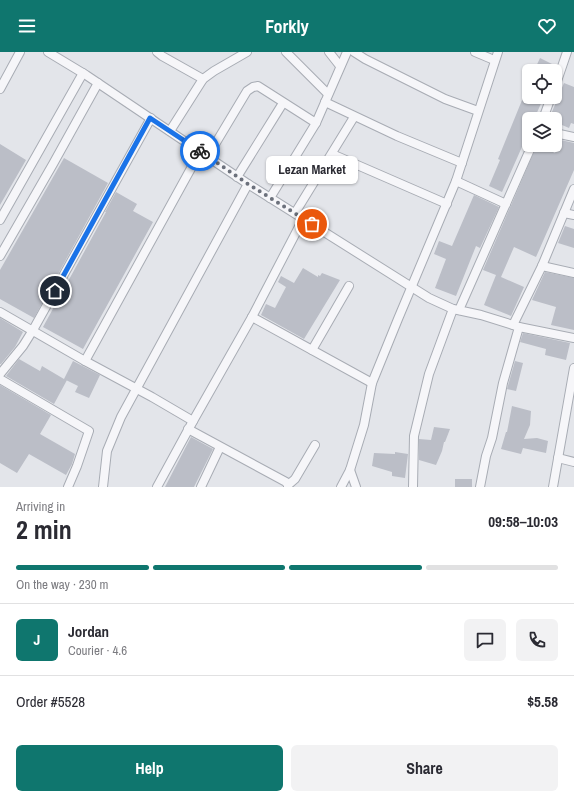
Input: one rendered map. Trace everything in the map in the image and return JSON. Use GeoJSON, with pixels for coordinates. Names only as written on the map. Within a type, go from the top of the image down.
{"type":"FeatureCollection","features":[{"type":"Feature","properties":{"kind":"street"},"geometry":{"type":"LineString","coordinates":[[0,89],[20,52]]}},
{"type":"Feature","properties":{"kind":"street"},"geometry":{"type":"LineString","coordinates":[[48,52],[83,73],[248,184],[429,298],[456,309],[516,326],[574,338]]}},
{"type":"Feature","properties":{"kind":"street"},"geometry":{"type":"LineString","coordinates":[[170,131],[202,79],[247,52]]}},
{"type":"Feature","properties":{"kind":"street"},"geometry":{"type":"LineString","coordinates":[[286,52],[328,94]]}},
{"type":"Feature","properties":{"kind":"street"},"geometry":{"type":"LineString","coordinates":[[329,52],[340,66]]}},
{"type":"Feature","properties":{"kind":"street"},"geometry":{"type":"LineString","coordinates":[[270,198],[316,123],[347,52]]}},
{"type":"Feature","properties":{"kind":"street"},"geometry":{"type":"LineString","coordinates":[[354,52],[365,59],[445,98],[478,111]]}},
{"type":"Feature","properties":{"kind":"street"},"geometry":{"type":"LineString","coordinates":[[475,52],[494,60]]}},
{"type":"Feature","properties":{"kind":"street"},"geometry":{"type":"LineString","coordinates":[[341,487],[350,470],[364,425],[372,383],[447,204],[462,163],[494,60],[498,52]]}},
{"type":"Feature","properties":{"kind":"street"},"geometry":{"type":"LineString","coordinates":[[562,67],[567,52]]}},
{"type":"Feature","properties":{"kind":"street"},"geometry":{"type":"LineString","coordinates":[[161,53],[202,79]]}},
{"type":"Feature","properties":{"kind":"street"},"geometry":{"type":"LineString","coordinates":[[0,220],[83,73]]}},
{"type":"Feature","properties":{"kind":"street"},"geometry":{"type":"LineString","coordinates":[[0,256],[98,83]]}},
{"type":"Feature","properties":{"kind":"street"},"geometry":{"type":"LineString","coordinates":[[85,361],[204,154],[247,91],[258,86],[316,123]]}},
{"type":"Feature","properties":{"kind":"street"},"geometry":{"type":"LineString","coordinates":[[325,102],[354,117],[462,163]]}},
{"type":"Feature","properties":{"kind":"street"},"geometry":{"type":"LineString","coordinates":[[237,176],[283,103]]}},
{"type":"Feature","properties":{"kind":"street"},"geometry":{"type":"LineString","coordinates":[[294,213],[354,117]]}},
{"type":"Feature","properties":{"kind":"street"},"geometry":{"type":"LineString","coordinates":[[0,374],[23,346],[33,330],[150,118]]}},
{"type":"Feature","properties":{"kind":"street"},"geometry":{"type":"LineString","coordinates":[[562,134],[574,137]]}},
{"type":"Feature","properties":{"kind":"street"},"geometry":{"type":"LineString","coordinates":[[413,487],[414,436],[429,374],[456,309],[529,152]]}},
{"type":"Feature","properties":{"kind":"street"},"geometry":{"type":"LineString","coordinates":[[332,154],[447,204]]}},
{"type":"Feature","properties":{"kind":"street"},"geometry":{"type":"LineString","coordinates":[[456,180],[506,204]]}},
{"type":"Feature","properties":{"kind":"street"},"geometry":{"type":"LineString","coordinates":[[102,487],[107,451],[121,417],[248,184]]}},
{"type":"Feature","properties":{"kind":"street"},"geometry":{"type":"LineString","coordinates":[[480,487],[516,326],[574,189]]}},
{"type":"Feature","properties":{"kind":"street"},"geometry":{"type":"LineString","coordinates":[[564,213],[574,215]]}},
{"type":"Feature","properties":{"kind":"street"},"geometry":{"type":"LineString","coordinates":[[157,487],[188,429],[252,317],[303,219]]}},
{"type":"Feature","properties":{"kind":"street"},"geometry":{"type":"LineString","coordinates":[[542,266],[574,274]]}},
{"type":"Feature","properties":{"kind":"street"},"geometry":{"type":"LineString","coordinates":[[312,350],[349,286]]}},
{"type":"Feature","properties":{"kind":"street"},"geometry":{"type":"LineString","coordinates":[[0,312],[193,421]]}},
{"type":"Feature","properties":{"kind":"street"},"geometry":{"type":"LineString","coordinates":[[252,317],[372,383]]}},
{"type":"Feature","properties":{"kind":"street"},"geometry":{"type":"LineString","coordinates":[[553,487],[574,368]]}},
{"type":"Feature","properties":{"kind":"street"},"geometry":{"type":"LineString","coordinates":[[0,379],[89,431],[68,487]]}},
{"type":"Feature","properties":{"kind":"street"},"geometry":{"type":"LineString","coordinates":[[188,429],[286,482],[288,486],[295,479],[315,445]]}},
{"type":"Feature","properties":{"kind":"street"},"geometry":{"type":"LineString","coordinates":[[201,487],[220,447]]}},
{"type":"Feature","properties":{"kind":"street"},"geometry":{"type":"LineString","coordinates":[[558,458],[574,462]]}},
{"type":"Feature","properties":{"kind":"street"},"geometry":{"type":"LineString","coordinates":[[350,470],[356,487]]}},
{"type":"Feature","properties":{"kind":"building"},"geometry":{"type":"Polygon","coordinates":[[[540,58],[552,64],[537,64],[540,58]]]}},
{"type":"Feature","properties":{"kind":"building"},"geometry":{"type":"Polygon","coordinates":[[[564,83],[574,87],[574,124],[571,123],[569,128],[562,125],[562,112],[552,112],[555,104],[562,104],[562,88],[564,83]]]}},
{"type":"Feature","properties":{"kind":"building"},"geometry":{"type":"Polygon","coordinates":[[[522,100],[522,104],[541,104],[537,112],[522,112],[522,147],[502,192],[489,186],[500,160],[498,159],[522,100]]]}},
{"type":"Feature","properties":{"kind":"building"},"geometry":{"type":"Polygon","coordinates":[[[562,140],[574,143],[574,170],[536,257],[514,247],[501,277],[524,287],[511,316],[484,305],[496,275],[483,270],[534,152],[562,152],[562,140]]]}},
{"type":"Feature","properties":{"kind":"building"},"geometry":{"type":"Polygon","coordinates":[[[0,144],[26,160],[0,205],[0,144]]]}},
{"type":"Feature","properties":{"kind":"building"},"geometry":{"type":"Polygon","coordinates":[[[64,158],[108,183],[34,318],[0,299],[0,270],[64,158]]]}},
{"type":"Feature","properties":{"kind":"building"},"geometry":{"type":"Polygon","coordinates":[[[116,192],[137,204],[133,211],[153,222],[83,349],[43,327],[116,192]]]}},
{"type":"Feature","properties":{"kind":"building"},"geometry":{"type":"Polygon","coordinates":[[[474,195],[499,207],[480,248],[476,246],[456,296],[435,288],[446,259],[434,254],[439,241],[452,246],[474,195]]]}},
{"type":"Feature","properties":{"kind":"building"},"geometry":{"type":"Polygon","coordinates":[[[565,226],[574,229],[574,248],[558,243],[565,226]]]}},
{"type":"Feature","properties":{"kind":"building"},"geometry":{"type":"Polygon","coordinates":[[[303,268],[318,277],[318,275],[320,276],[322,273],[340,280],[304,339],[261,315],[266,304],[275,308],[286,287],[278,282],[281,276],[294,283],[303,268]]]}},
{"type":"Feature","properties":{"kind":"building"},"geometry":{"type":"Polygon","coordinates":[[[545,272],[574,278],[574,330],[551,325],[556,307],[532,300],[545,272]]]}},
{"type":"Feature","properties":{"kind":"building"},"geometry":{"type":"Polygon","coordinates":[[[0,318],[23,332],[15,347],[1,364],[0,364],[0,318]]]}},
{"type":"Feature","properties":{"kind":"building"},"geometry":{"type":"Polygon","coordinates":[[[523,333],[570,343],[566,360],[545,355],[546,349],[520,342],[523,333]]]}},
{"type":"Feature","properties":{"kind":"building"},"geometry":{"type":"Polygon","coordinates":[[[19,359],[40,371],[42,366],[64,379],[73,361],[100,375],[89,398],[75,392],[78,386],[67,380],[54,404],[6,376],[19,359]]]}},
{"type":"Feature","properties":{"kind":"building"},"geometry":{"type":"Polygon","coordinates":[[[515,361],[523,363],[516,391],[507,389],[515,361]]]}},
{"type":"Feature","properties":{"kind":"building"},"geometry":{"type":"Polygon","coordinates":[[[0,385],[51,415],[40,434],[75,454],[66,475],[29,454],[17,473],[0,463],[0,385]]]}},
{"type":"Feature","properties":{"kind":"building"},"geometry":{"type":"Polygon","coordinates":[[[512,406],[531,411],[530,425],[524,439],[537,438],[548,441],[546,453],[523,448],[521,454],[501,449],[507,432],[512,406]]]}},
{"type":"Feature","properties":{"kind":"building"},"geometry":{"type":"Polygon","coordinates":[[[434,427],[450,429],[436,465],[419,460],[419,439],[431,440],[434,427]]]}},
{"type":"Feature","properties":{"kind":"building"},"geometry":{"type":"Polygon","coordinates":[[[191,437],[213,449],[194,487],[165,487],[191,437]]]}},
{"type":"Feature","properties":{"kind":"building"},"geometry":{"type":"Polygon","coordinates":[[[395,452],[408,454],[405,478],[392,476],[392,472],[372,466],[374,453],[395,454],[395,452]]]}},
{"type":"Feature","properties":{"kind":"building"},"geometry":{"type":"Polygon","coordinates":[[[455,479],[472,479],[472,487],[455,487],[455,479]]]}},
{"type":"Feature","properties":{"kind":"way so far"},"geometry":{"type":"LineString","coordinates":[[200,151],[248,184],[312,224]]}},
{"type":"Feature","properties":{"kind":"place","name":"Lezan Market"},"geometry":{"type":"Point","coordinates":[312,224]}},
{"type":"Feature","properties":{"kind":"route"},"geometry":{"type":"LineString","coordinates":[[55,291],[150,118],[200,151]]}}]}
